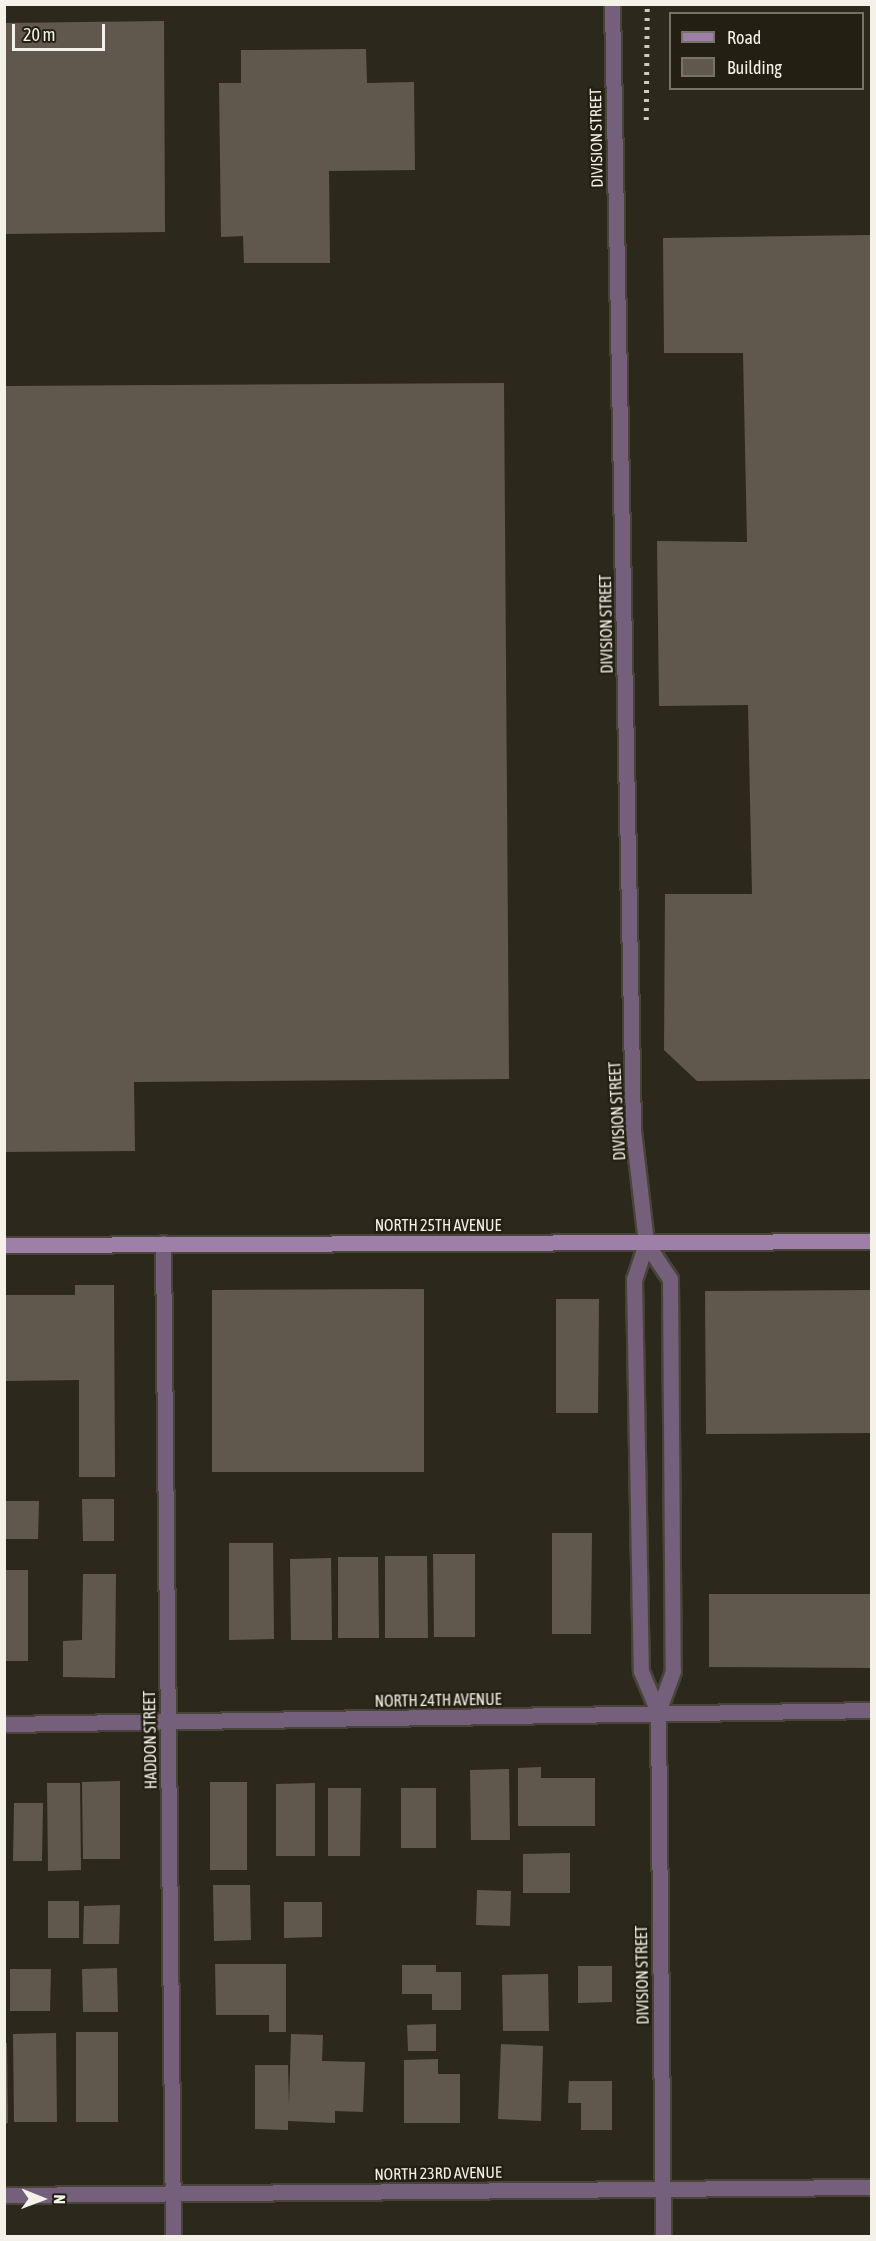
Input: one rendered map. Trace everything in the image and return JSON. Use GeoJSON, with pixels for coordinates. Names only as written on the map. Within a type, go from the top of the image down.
{"type":"FeatureCollection","features":[{"type":"Feature","properties":{"kind":"main road","name":"NORTH 25TH AVENUE"},"geometry":{"type":"LineString","coordinates":[[4,1245],[872,1241]]}},
{"type":"Feature","properties":{"kind":"street","name":"DIVISION STREET"},"geometry":{"type":"LineString","coordinates":[[612,4],[633,1130],[646,1243],[634,1279],[641,1671],[658,1712]]}},
{"type":"Feature","properties":{"kind":"street","name":"HADDON STREET"},"geometry":{"type":"LineString","coordinates":[[163,1243],[173,2236]]}},
{"type":"Feature","properties":{"kind":"street","name":"DIVISION STREET"},"geometry":{"type":"LineString","coordinates":[[646,1243],[670,1279],[673,1671],[658,1712],[663,2236]]}},
{"type":"Feature","properties":{"kind":"street","name":"NORTH 24TH AVENUE"},"geometry":{"type":"LineString","coordinates":[[4,1724],[168,1724],[658,1712],[872,1710]]}},
{"type":"Feature","properties":{"kind":"street","name":"NORTH 23RD AVENUE"},"geometry":{"type":"LineString","coordinates":[[4,2194],[872,2187]]}},
{"type":"Feature","properties":{"kind":"building"},"geometry":{"type":"Polygon","coordinates":[[[164,21],[165,232],[4,234],[4,23],[164,21]]]}},
{"type":"Feature","properties":{"kind":"building"},"geometry":{"type":"Polygon","coordinates":[[[366,49],[367,83],[414,82],[415,170],[329,171],[330,263],[244,263],[243,236],[221,237],[219,83],[241,83],[241,50],[366,49]]]}},
{"type":"Feature","properties":{"kind":"building"},"geometry":{"type":"Polygon","coordinates":[[[872,235],[872,1079],[697,1081],[664,1050],[665,894],[752,894],[748,705],[659,706],[657,541],[747,542],[743,353],[664,353],[663,238],[872,235]]]}},
{"type":"Feature","properties":{"kind":"building"},"geometry":{"type":"Polygon","coordinates":[[[504,383],[509,1079],[134,1082],[135,1151],[4,1152],[4,386],[504,383]]]}},
{"type":"Feature","properties":{"kind":"building"},"geometry":{"type":"Polygon","coordinates":[[[75,1285],[114,1285],[115,1477],[79,1477],[79,1380],[6,1381],[6,1295],[75,1295],[75,1285]]]}},
{"type":"Feature","properties":{"kind":"building"},"geometry":{"type":"Polygon","coordinates":[[[424,1289],[424,1472],[212,1472],[212,1290],[424,1289]]]}},
{"type":"Feature","properties":{"kind":"building"},"geometry":{"type":"Polygon","coordinates":[[[872,1290],[872,1433],[706,1434],[705,1291],[872,1290]]]}},
{"type":"Feature","properties":{"kind":"building"},"geometry":{"type":"Polygon","coordinates":[[[556,1299],[599,1299],[598,1413],[556,1413],[556,1299]]]}},
{"type":"Feature","properties":{"kind":"building"},"geometry":{"type":"Polygon","coordinates":[[[82,1499],[114,1499],[114,1541],[83,1541],[82,1499]]]}},
{"type":"Feature","properties":{"kind":"building"},"geometry":{"type":"Polygon","coordinates":[[[5,1501],[39,1501],[38,1539],[5,1539],[5,1501]]]}},
{"type":"Feature","properties":{"kind":"building"},"geometry":{"type":"Polygon","coordinates":[[[552,1533],[592,1533],[591,1634],[552,1634],[552,1533]]]}},
{"type":"Feature","properties":{"kind":"building"},"geometry":{"type":"Polygon","coordinates":[[[229,1543],[273,1543],[274,1639],[229,1640],[229,1543]]]}},
{"type":"Feature","properties":{"kind":"building"},"geometry":{"type":"Polygon","coordinates":[[[433,1554],[475,1554],[475,1637],[434,1637],[433,1554]]]}},
{"type":"Feature","properties":{"kind":"building"},"geometry":{"type":"Polygon","coordinates":[[[385,1556],[427,1556],[428,1638],[385,1638],[385,1556]]]}},
{"type":"Feature","properties":{"kind":"building"},"geometry":{"type":"Polygon","coordinates":[[[338,1557],[378,1557],[379,1638],[338,1638],[338,1557]]]}},
{"type":"Feature","properties":{"kind":"building"},"geometry":{"type":"Polygon","coordinates":[[[331,1558],[332,1640],[291,1640],[290,1559],[331,1558]]]}},
{"type":"Feature","properties":{"kind":"building"},"geometry":{"type":"Polygon","coordinates":[[[4,1570],[28,1570],[28,1661],[4,1661],[4,1570]]]}},
{"type":"Feature","properties":{"kind":"building"},"geometry":{"type":"Polygon","coordinates":[[[83,1574],[116,1574],[115,1678],[63,1677],[63,1641],[82,1640],[83,1574]]]}},
{"type":"Feature","properties":{"kind":"building"},"geometry":{"type":"Polygon","coordinates":[[[709,1594],[872,1594],[872,1668],[709,1667],[709,1594]]]}},
{"type":"Feature","properties":{"kind":"building"},"geometry":{"type":"Polygon","coordinates":[[[541,1767],[541,1778],[595,1778],[595,1826],[518,1826],[518,1768],[541,1767]]]}},
{"type":"Feature","properties":{"kind":"building"},"geometry":{"type":"Polygon","coordinates":[[[509,1769],[510,1840],[471,1840],[470,1770],[509,1769]]]}},
{"type":"Feature","properties":{"kind":"building"},"geometry":{"type":"Polygon","coordinates":[[[120,1781],[120,1859],[83,1859],[82,1782],[120,1781]]]}},
{"type":"Feature","properties":{"kind":"building"},"geometry":{"type":"Polygon","coordinates":[[[210,1782],[247,1782],[247,1870],[210,1870],[210,1782]]]}},
{"type":"Feature","properties":{"kind":"building"},"geometry":{"type":"Polygon","coordinates":[[[47,1783],[80,1783],[81,1870],[48,1871],[47,1783]]]}},
{"type":"Feature","properties":{"kind":"building"},"geometry":{"type":"Polygon","coordinates":[[[315,1783],[315,1856],[276,1856],[276,1784],[315,1783]]]}},
{"type":"Feature","properties":{"kind":"building"},"geometry":{"type":"Polygon","coordinates":[[[328,1788],[361,1788],[360,1856],[328,1856],[328,1788]]]}},
{"type":"Feature","properties":{"kind":"building"},"geometry":{"type":"Polygon","coordinates":[[[401,1788],[436,1788],[436,1848],[401,1848],[401,1788]]]}},
{"type":"Feature","properties":{"kind":"building"},"geometry":{"type":"Polygon","coordinates":[[[14,1803],[43,1803],[42,1861],[13,1861],[14,1803]]]}},
{"type":"Feature","properties":{"kind":"building"},"geometry":{"type":"Polygon","coordinates":[[[570,1853],[570,1893],[523,1893],[523,1854],[570,1853]]]}},
{"type":"Feature","properties":{"kind":"building"},"geometry":{"type":"Polygon","coordinates":[[[213,1885],[250,1885],[251,1940],[214,1941],[213,1885]]]}},
{"type":"Feature","properties":{"kind":"building"},"geometry":{"type":"Polygon","coordinates":[[[477,1890],[511,1891],[510,1926],[476,1925],[477,1890]]]}},
{"type":"Feature","properties":{"kind":"building"},"geometry":{"type":"Polygon","coordinates":[[[48,1901],[79,1901],[79,1938],[48,1938],[48,1901]]]}},
{"type":"Feature","properties":{"kind":"building"},"geometry":{"type":"Polygon","coordinates":[[[284,1902],[322,1902],[322,1937],[284,1938],[284,1902]]]}},
{"type":"Feature","properties":{"kind":"building"},"geometry":{"type":"Polygon","coordinates":[[[120,1905],[119,1944],[83,1944],[84,1906],[120,1905]]]}},
{"type":"Feature","properties":{"kind":"building"},"geometry":{"type":"Polygon","coordinates":[[[215,1964],[286,1964],[286,2032],[269,2032],[269,2015],[216,2015],[215,1964]]]}},
{"type":"Feature","properties":{"kind":"building"},"geometry":{"type":"Polygon","coordinates":[[[402,1965],[436,1965],[436,1972],[461,1972],[461,2010],[432,2010],[432,1994],[402,1994],[402,1965]]]}},
{"type":"Feature","properties":{"kind":"building"},"geometry":{"type":"Polygon","coordinates":[[[578,1966],[612,1966],[612,2002],[578,2003],[578,1966]]]}},
{"type":"Feature","properties":{"kind":"building"},"geometry":{"type":"Polygon","coordinates":[[[117,1968],[118,2012],[83,2012],[82,1969],[117,1968]]]}},
{"type":"Feature","properties":{"kind":"building"},"geometry":{"type":"Polygon","coordinates":[[[10,1969],[51,1969],[50,2011],[10,2011],[10,1969]]]}},
{"type":"Feature","properties":{"kind":"building"},"geometry":{"type":"Polygon","coordinates":[[[548,1974],[549,2031],[503,2031],[502,1975],[548,1974]]]}},
{"type":"Feature","properties":{"kind":"building"},"geometry":{"type":"Polygon","coordinates":[[[436,2024],[436,2051],[408,2051],[407,2025],[436,2024]]]}},
{"type":"Feature","properties":{"kind":"building"},"geometry":{"type":"Polygon","coordinates":[[[76,2032],[118,2032],[118,2122],[76,2122],[76,2032]]]}},
{"type":"Feature","properties":{"kind":"building"},"geometry":{"type":"Polygon","coordinates":[[[56,2033],[57,2122],[14,2122],[13,2034],[56,2033]]]}},
{"type":"Feature","properties":{"kind":"building"},"geometry":{"type":"Polygon","coordinates":[[[291,2034],[323,2035],[322,2061],[365,2062],[363,2112],[335,2111],[335,2123],[288,2121],[288,2130],[255,2129],[255,2065],[288,2065],[289,2105],[291,2034]]]}},
{"type":"Feature","properties":{"kind":"building"},"geometry":{"type":"Polygon","coordinates":[[[5,2043],[7,2043],[8,2123],[5,2124],[5,2043]]]}},
{"type":"Feature","properties":{"kind":"building"},"geometry":{"type":"Polygon","coordinates":[[[501,2044],[543,2046],[541,2121],[498,2119],[501,2044]]]}},
{"type":"Feature","properties":{"kind":"building"},"geometry":{"type":"Polygon","coordinates":[[[438,2059],[438,2074],[460,2074],[460,2123],[404,2123],[404,2060],[438,2059]]]}},
{"type":"Feature","properties":{"kind":"building"},"geometry":{"type":"Polygon","coordinates":[[[569,2081],[612,2081],[612,2130],[581,2130],[581,2103],[568,2103],[569,2081]]]}},
{"type":"Feature","properties":{"kind":"railway"},"geometry":{"type":"LineString","coordinates":[[646,120],[647,4]]}}]}
